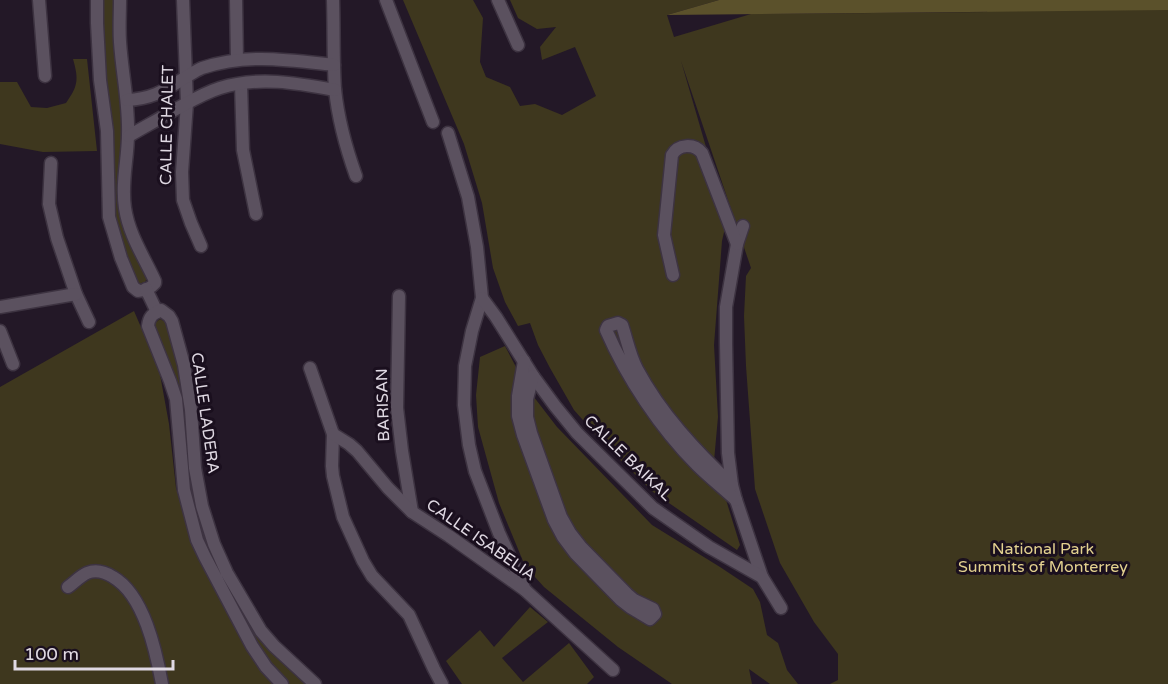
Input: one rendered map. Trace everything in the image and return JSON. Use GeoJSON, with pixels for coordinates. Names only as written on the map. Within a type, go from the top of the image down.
{"type":"FeatureCollection","features":[{"type":"Feature","properties":{"kind":"street"},"geometry":{"type":"LineString","coordinates":[[39,0],[45,76]]}},
{"type":"Feature","properties":{"kind":"street"},"geometry":{"type":"LineString","coordinates":[[97,0],[96,23],[100,80],[107,131],[109,217],[121,258],[133,287],[138,291],[152,286],[155,281],[130,230],[125,209],[123,191],[129,136],[128,100],[120,42],[120,0]]}},
{"type":"Feature","properties":{"kind":"street","name":"CALLE CHALET"},"geometry":{"type":"LineString","coordinates":[[183,0],[187,103],[182,172],[183,200],[201,246]]}},
{"type":"Feature","properties":{"kind":"street"},"geometry":{"type":"LineString","coordinates":[[236,0],[237,60]]}},
{"type":"Feature","properties":{"kind":"street"},"geometry":{"type":"LineString","coordinates":[[333,0],[335,90],[342,130],[356,176]]}},
{"type":"Feature","properties":{"kind":"street"},"geometry":{"type":"LineString","coordinates":[[386,0],[433,122]]}},
{"type":"Feature","properties":{"kind":"street"},"geometry":{"type":"LineString","coordinates":[[498,0],[518,45]]}},
{"type":"Feature","properties":{"kind":"street"},"geometry":{"type":"LineString","coordinates":[[128,100],[153,96],[201,69],[237,60],[269,58],[334,65]]}},
{"type":"Feature","properties":{"kind":"street"},"geometry":{"type":"LineString","coordinates":[[129,136],[197,96],[221,87],[255,81],[273,81],[335,90]]}},
{"type":"Feature","properties":{"kind":"street"},"geometry":{"type":"LineString","coordinates":[[242,84],[243,150],[256,214]]}},
{"type":"Feature","properties":{"kind":"street"},"geometry":{"type":"LineString","coordinates":[[448,133],[468,197],[477,247],[482,298],[465,366],[464,405],[468,445],[499,533],[525,590]]}},
{"type":"Feature","properties":{"kind":"street"},"geometry":{"type":"LineString","coordinates":[[673,275],[664,235],[672,155],[678,148],[693,146],[702,153],[737,244]]}},
{"type":"Feature","properties":{"kind":"street"},"geometry":{"type":"LineString","coordinates":[[51,164],[49,204],[57,238],[76,294],[89,322]]}},
{"type":"Feature","properties":{"kind":"street"},"geometry":{"type":"LineString","coordinates":[[743,226],[737,244],[726,307],[727,433],[732,485],[762,577]]}},
{"type":"Feature","properties":{"kind":"street"},"geometry":{"type":"LineString","coordinates":[[146,289],[157,312]]}},
{"type":"Feature","properties":{"kind":"street"},"geometry":{"type":"LineString","coordinates":[[0,308],[76,294]]}},
{"type":"Feature","properties":{"kind":"street","name":"BARISAN"},"geometry":{"type":"LineString","coordinates":[[399,296],[397,408],[412,512]]}},
{"type":"Feature","properties":{"kind":"street","name":"CALLE BAIKAL"},"geometry":{"type":"LineString","coordinates":[[482,298],[533,376],[577,433],[653,508],[709,547],[762,577],[781,608]]}},
{"type":"Feature","properties":{"kind":"street","name":"CALLE LADERA"},"geometry":{"type":"LineString","coordinates":[[282,684],[266,667],[252,646],[197,540],[184,490],[176,399],[148,326],[149,317],[161,310],[172,321],[184,364],[191,410],[195,468],[202,506],[214,544],[227,573],[261,631],[315,684]]}},
{"type":"Feature","properties":{"kind":"street"},"geometry":{"type":"LineString","coordinates":[[732,485],[689,443],[651,392],[637,368],[622,325],[618,323],[608,326],[606,330],[615,351],[662,423],[682,450],[736,500]]}},
{"type":"Feature","properties":{"kind":"street"},"geometry":{"type":"LineString","coordinates":[[0,331],[13,364]]}},
{"type":"Feature","properties":{"kind":"street"},"geometry":{"type":"LineString","coordinates":[[524,361],[518,396],[518,416],[554,520],[575,553],[621,600],[648,619],[652,618],[655,611],[627,594],[581,547],[561,517],[527,417],[527,399],[533,376]]}},
{"type":"Feature","properties":{"kind":"street"},"geometry":{"type":"LineString","coordinates":[[310,368],[333,434],[333,476],[344,518],[372,576],[409,615],[442,684]]}},
{"type":"Feature","properties":{"kind":"street","name":"CALLE ISABELIA"},"geometry":{"type":"LineString","coordinates":[[333,434],[349,444],[412,512],[525,590],[614,670]]}},
{"type":"Feature","properties":{"kind":"street"},"geometry":{"type":"LineString","coordinates":[[68,587],[87,573],[102,571],[122,582],[136,601],[149,630],[162,684]]}},
{"type":"Feature","properties":{"kind":"green space"},"geometry":{"type":"Polygon","coordinates":[[[103,0],[114,0],[123,125],[122,218],[133,252],[148,276],[145,282],[138,284],[131,272],[114,217],[103,0]]]}},
{"type":"Feature","properties":{"kind":"green space","name":"National Park Summits of Monterrey"},"geometry":{"type":"Polygon","coordinates":[[[403,0],[473,0],[483,18],[480,62],[486,77],[510,87],[520,106],[535,104],[562,115],[596,96],[575,47],[542,60],[540,47],[556,27],[537,29],[518,18],[510,0],[719,0],[667,15],[674,37],[751,14],[987,12],[989,0],[1168,0],[1168,684],[830,684],[838,680],[838,654],[814,622],[780,563],[755,489],[744,316],[746,276],[751,268],[681,61],[727,219],[722,241],[714,345],[718,417],[714,461],[740,545],[737,550],[653,492],[605,445],[574,410],[538,345],[530,323],[518,326],[505,302],[493,268],[482,203],[464,144],[403,0]]]}},
{"type":"Feature","properties":{"kind":"green space"},"geometry":{"type":"Polygon","coordinates":[[[73,59],[87,59],[97,151],[43,152],[0,144],[0,82],[17,82],[31,107],[47,108],[66,103],[76,82],[73,59]]]}},
{"type":"Feature","properties":{"kind":"green space"},"geometry":{"type":"Polygon","coordinates":[[[134,311],[159,369],[169,424],[176,488],[194,548],[227,613],[262,671],[275,684],[0,684],[0,387],[134,311]]]}},
{"type":"Feature","properties":{"kind":"green space"},"geometry":{"type":"Polygon","coordinates":[[[160,319],[167,323],[179,367],[193,491],[201,523],[213,554],[255,634],[306,684],[288,684],[274,670],[255,642],[209,556],[197,525],[189,493],[185,462],[154,324],[160,319]]]}},
{"type":"Feature","properties":{"kind":"green space"},"geometry":{"type":"Polygon","coordinates":[[[505,346],[527,388],[557,427],[652,525],[753,589],[760,602],[767,635],[778,643],[787,670],[798,684],[770,684],[749,669],[752,684],[672,684],[618,647],[544,587],[525,566],[499,503],[478,427],[476,395],[480,357],[505,346]]]}},
{"type":"Feature","properties":{"kind":"green space"},"geometry":{"type":"Polygon","coordinates":[[[530,607],[548,622],[502,658],[523,682],[569,643],[594,677],[587,684],[462,684],[446,661],[480,630],[494,647],[530,607]]]}},
{"type":"Feature","properties":{"kind":"shaded area"},"geometry":{"type":"Polygon","coordinates":[[[719,0],[1168,0],[1168,10],[667,15],[719,0]]]}}]}
